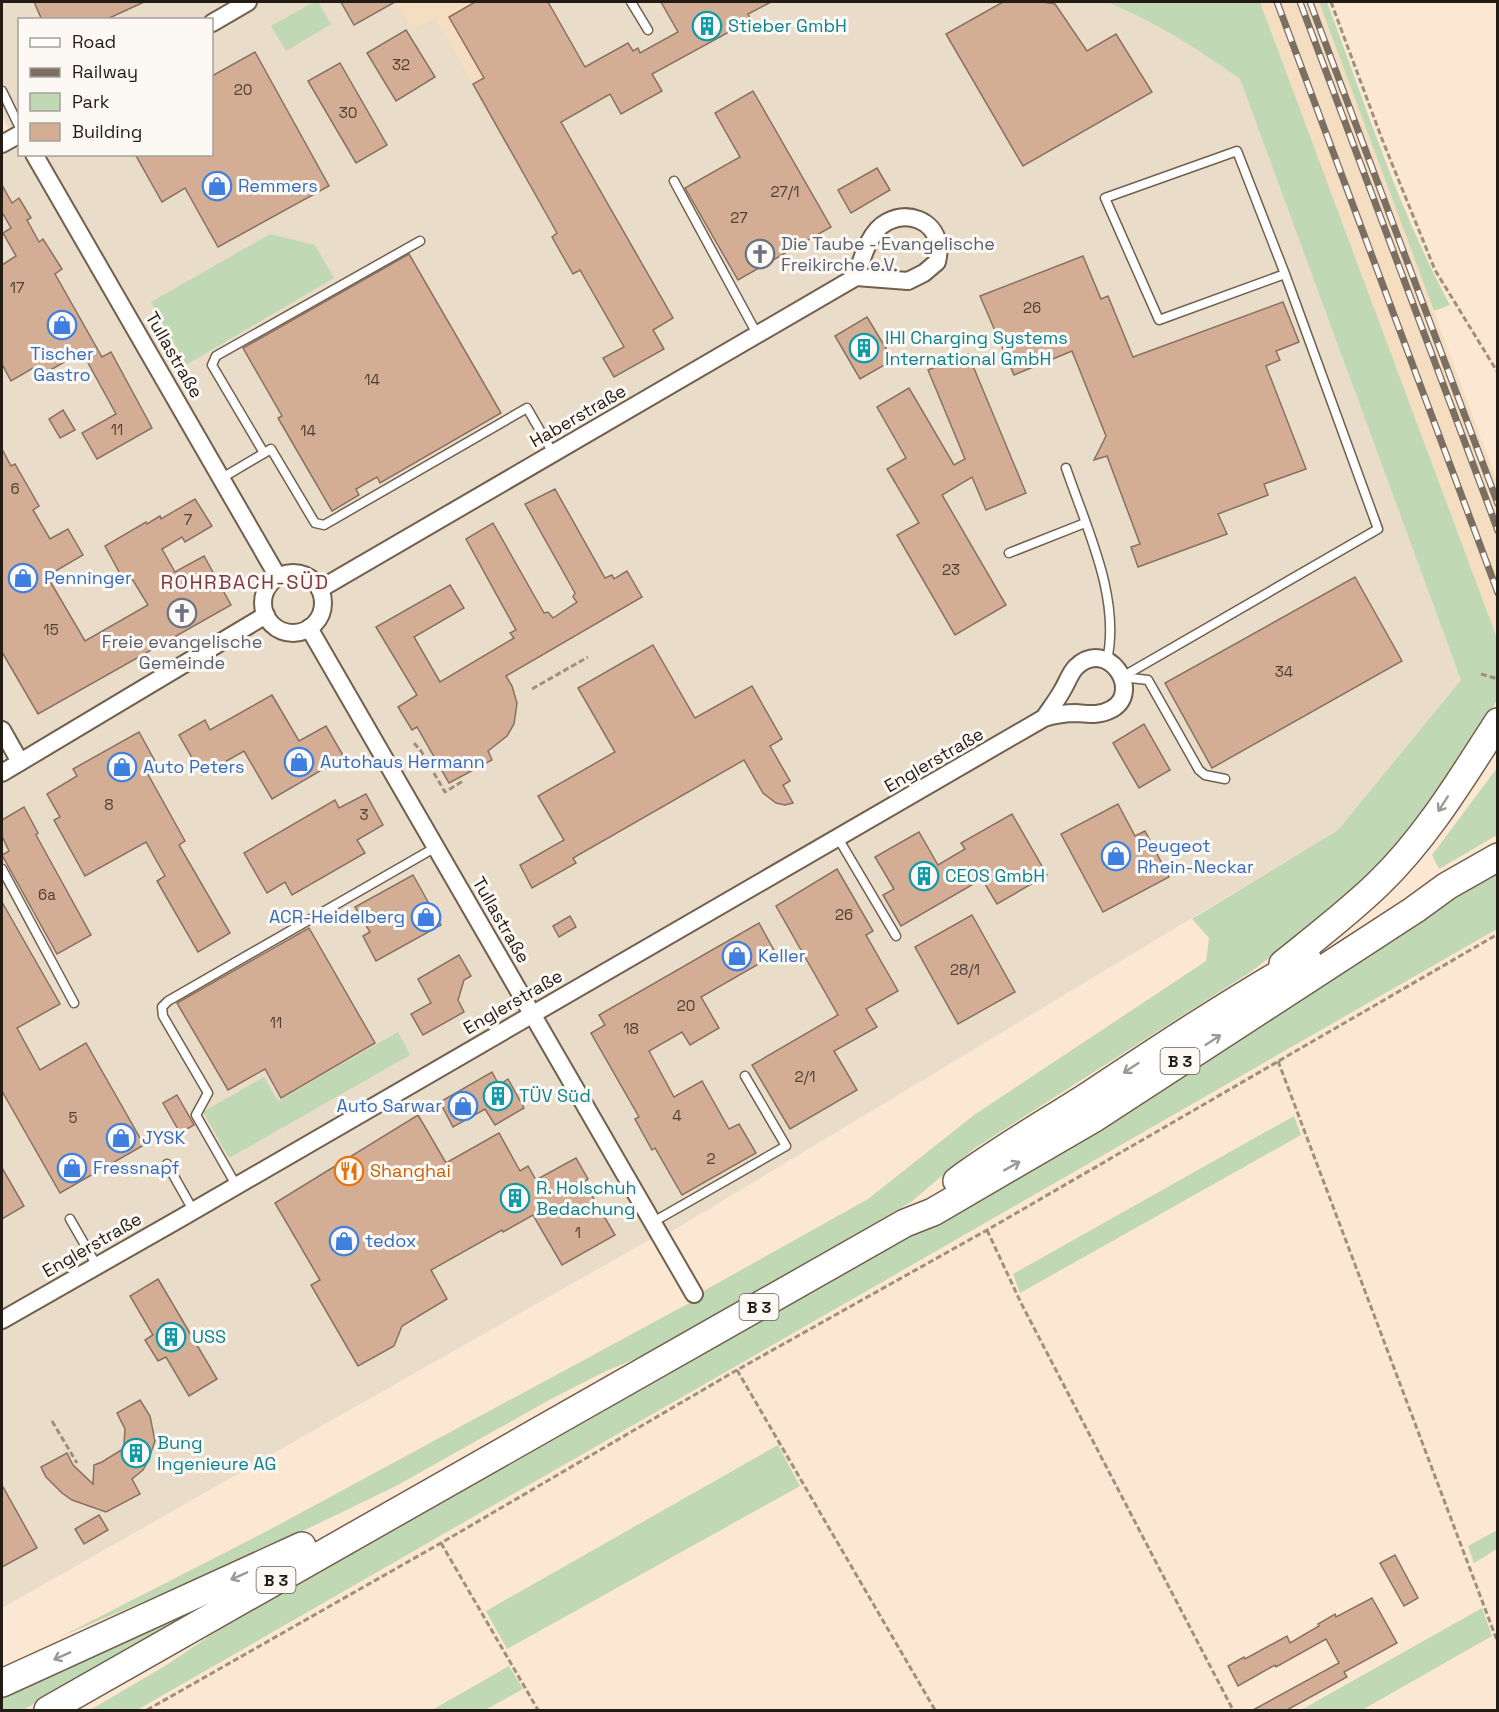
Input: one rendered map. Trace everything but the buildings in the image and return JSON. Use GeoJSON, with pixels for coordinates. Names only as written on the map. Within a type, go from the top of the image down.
{"type":"FeatureCollection","features":[{"type":"Feature","properties":{"kind":"main road","name":"B 3"},"geometry":{"type":"LineString","coordinates":[[1250,990],[1379,883],[1430,825],[1497,722]]}},
{"type":"Feature","properties":{"kind":"main road","name":"B 3"},"geometry":{"type":"LineString","coordinates":[[48,1710],[905,1223],[933,1212],[1096,1117],[1414,910],[1447,886],[1497,857]]}},
{"type":"Feature","properties":{"kind":"main road","name":"B 3"},"geometry":{"type":"LineString","coordinates":[[905,1223],[991,1156],[1250,990],[1408,902],[1447,886]]}},
{"type":"Feature","properties":{"kind":"main road"},"geometry":{"type":"LineString","coordinates":[[2,1683],[258,1568],[336,1530],[371,1526]]}},
{"type":"Feature","properties":{"kind":"street"},"geometry":{"type":"LineString","coordinates":[[213,22],[248,2]]}},
{"type":"Feature","properties":{"kind":"street"},"geometry":{"type":"LineString","coordinates":[[2,144],[18,135]]}},
{"type":"Feature","properties":{"kind":"street","name":"Tullastraße"},"geometry":{"type":"LineString","coordinates":[[35,156],[278,577]]}},
{"type":"Feature","properties":{"kind":"street"},"geometry":{"type":"LineString","coordinates":[[907,216],[925,222],[933,230],[939,245],[937,262],[924,273],[908,281],[856,277],[862,257],[876,232],[886,222],[907,216]]}},
{"type":"Feature","properties":{"kind":"street","name":"Haberstraße"},"geometry":{"type":"LineString","coordinates":[[320,589],[856,277]]}},
{"type":"Feature","properties":{"kind":"street"},"geometry":{"type":"LineString","coordinates":[[300,573],[310,578],[320,589],[323,602],[322,612],[309,628],[298,632],[285,632],[274,626],[266,615],[263,603],[265,592],[269,584],[278,577],[300,573]]}},
{"type":"Feature","properties":{"kind":"street"},"geometry":{"type":"LineString","coordinates":[[2,773],[266,615]]}},
{"type":"Feature","properties":{"kind":"street","name":"Tullastraße"},"geometry":{"type":"LineString","coordinates":[[309,628],[694,1294]]}},
{"type":"Feature","properties":{"kind":"street","name":"Englerstraße"},"geometry":{"type":"LineString","coordinates":[[1044,718],[1076,668],[1088,660],[1099,658],[1107,660]]}},
{"type":"Feature","properties":{"kind":"street"},"geometry":{"type":"LineString","coordinates":[[1107,660],[1122,677]]}},
{"type":"Feature","properties":{"kind":"street","name":"Englerstraße"},"geometry":{"type":"LineString","coordinates":[[2,1320],[1044,718],[1061,714],[1103,714],[1115,707],[1121,699],[1124,688],[1122,677]]}},
{"type":"Feature","properties":{"kind":"street"},"geometry":{"type":"LineString","coordinates":[[2,730],[20,762]]}},
{"type":"Feature","properties":{"kind":"lane"},"geometry":{"type":"LineString","coordinates":[[631,2],[648,30]]}},
{"type":"Feature","properties":{"kind":"lane"},"geometry":{"type":"LineString","coordinates":[[2,91],[18,124]]}},
{"type":"Feature","properties":{"kind":"lane"},"geometry":{"type":"LineString","coordinates":[[1122,677],[1378,529],[1286,274],[1237,151],[1105,198],[1159,320],[1286,274]]}},
{"type":"Feature","properties":{"kind":"lane"},"geometry":{"type":"LineString","coordinates":[[674,181],[757,334]]}},
{"type":"Feature","properties":{"kind":"lane"},"geometry":{"type":"LineString","coordinates":[[264,453],[212,365],[216,356],[420,241]]}},
{"type":"Feature","properties":{"kind":"lane"},"geometry":{"type":"LineString","coordinates":[[222,478],[271,449],[315,523],[324,525],[527,408],[553,453]]}},
{"type":"Feature","properties":{"kind":"lane"},"geometry":{"type":"LineString","coordinates":[[1066,468],[1107,587],[1111,642],[1107,660]]}},
{"type":"Feature","properties":{"kind":"lane"},"geometry":{"type":"LineString","coordinates":[[1009,553],[1085,523]]}},
{"type":"Feature","properties":{"kind":"lane"},"geometry":{"type":"LineString","coordinates":[[1122,677],[1148,680],[1199,770],[1205,775],[1225,779]]}},
{"type":"Feature","properties":{"kind":"lane"},"geometry":{"type":"LineString","coordinates":[[838,838],[896,936]]}},
{"type":"Feature","properties":{"kind":"lane"},"geometry":{"type":"LineString","coordinates":[[236,1185],[196,1115],[208,1093],[163,1016],[162,1007],[168,1001],[436,847]]}},
{"type":"Feature","properties":{"kind":"lane"},"geometry":{"type":"LineString","coordinates":[[2,869],[74,1003]]}},
{"type":"Feature","properties":{"kind":"lane"},"geometry":{"type":"LineString","coordinates":[[652,1222],[786,1146],[745,1076]]}},
{"type":"Feature","properties":{"kind":"lane"},"geometry":{"type":"LineString","coordinates":[[167,1164],[194,1210]]}},
{"type":"Feature","properties":{"kind":"lane"},"geometry":{"type":"LineString","coordinates":[[70,1219],[97,1266]]}},
{"type":"Feature","properties":{"kind":"path"},"geometry":{"type":"LineString","coordinates":[[1331,2],[1382,139],[1435,270],[1497,373]]}},
{"type":"Feature","properties":{"kind":"path"},"geometry":{"type":"LineString","coordinates":[[532,689],[588,657]]}},
{"type":"Feature","properties":{"kind":"path"},"geometry":{"type":"LineString","coordinates":[[1481,674],[1497,679]]}},
{"type":"Feature","properties":{"kind":"path"},"geometry":{"type":"LineString","coordinates":[[414,743],[444,792],[463,781]]}},
{"type":"Feature","properties":{"kind":"path"},"geometry":{"type":"LineString","coordinates":[[147,1710],[441,1543],[736,1370],[987,1230],[1497,934]]}},
{"type":"Feature","properties":{"kind":"path"},"geometry":{"type":"LineString","coordinates":[[1278,1061],[1497,1643]]}},
{"type":"Feature","properties":{"kind":"path"},"geometry":{"type":"LineString","coordinates":[[987,1230],[1021,1303],[1233,1710]]}},
{"type":"Feature","properties":{"kind":"path"},"geometry":{"type":"LineString","coordinates":[[736,1370],[934,1710]]}},
{"type":"Feature","properties":{"kind":"path"},"geometry":{"type":"LineString","coordinates":[[52,1421],[77,1463]]}},
{"type":"Feature","properties":{"kind":"path"},"geometry":{"type":"LineString","coordinates":[[441,1543],[538,1710]]}},
{"type":"Feature","properties":{"kind":"shaded area","name":"ROHRBACH-SÜD"},"geometry":{"type":"Polygon","coordinates":[[[2,2],[1107,2],[1141,16],[1191,45],[1240,79],[1461,680],[1338,830],[669,1233],[647,1241],[2,1608],[2,138],[10,133],[2,114],[2,2]]]}},
{"type":"Feature","properties":{"kind":"shaded area"},"geometry":{"type":"Polygon","coordinates":[[[396,2],[547,2],[565,32],[473,84],[435,18],[413,30],[396,2]]]}},
{"type":"Feature","properties":{"kind":"shaded area"},"geometry":{"type":"Polygon","coordinates":[[[1260,2],[1319,2],[1497,481],[1497,638],[1260,2]]]}},
{"type":"Feature","properties":{"kind":"green space"},"geometry":{"type":"Polygon","coordinates":[[[314,2],[318,2],[331,24],[286,51],[271,26],[314,2]]]}},
{"type":"Feature","properties":{"kind":"green space"},"geometry":{"type":"Polygon","coordinates":[[[1107,2],[1260,2],[1497,638],[1497,699],[1490,714],[1403,840],[1336,906],[1252,971],[975,1148],[911,1202],[658,1349],[604,1372],[551,1399],[396,1486],[249,1557],[60,1637],[269,1530],[693,1301],[700,1293],[868,1199],[974,1115],[1206,961],[1209,938],[1192,919],[1338,830],[1461,680],[1240,79],[1176,37],[1143,18],[1107,2]]]}},
{"type":"Feature","properties":{"kind":"green space"},"geometry":{"type":"Polygon","coordinates":[[[1319,2],[1327,2],[1398,194],[1431,269],[1450,305],[1434,311],[1319,2]]]}},
{"type":"Feature","properties":{"kind":"green space"},"geometry":{"type":"Polygon","coordinates":[[[270,234],[315,245],[334,278],[186,365],[151,302],[270,234]]]}},
{"type":"Feature","properties":{"kind":"green space"},"geometry":{"type":"Polygon","coordinates":[[[1497,768],[1497,835],[1439,869],[1432,855],[1497,768]]]}},
{"type":"Feature","properties":{"kind":"green space"},"geometry":{"type":"Polygon","coordinates":[[[1497,873],[1497,929],[137,1710],[90,1710],[165,1666],[248,1610],[1497,873]]]}},
{"type":"Feature","properties":{"kind":"green space"},"geometry":{"type":"Polygon","coordinates":[[[398,1032],[410,1055],[229,1158],[203,1112],[264,1077],[278,1101],[398,1032]]]}},
{"type":"Feature","properties":{"kind":"green space"},"geometry":{"type":"Polygon","coordinates":[[[1294,1116],[1301,1135],[1020,1293],[1013,1274],[1294,1116]]]}},
{"type":"Feature","properties":{"kind":"green space"},"geometry":{"type":"Polygon","coordinates":[[[778,1445],[800,1486],[507,1649],[486,1611],[778,1445]]]}},
{"type":"Feature","properties":{"kind":"green space"},"geometry":{"type":"Polygon","coordinates":[[[1497,1530],[1497,1549],[1474,1563],[1468,1546],[1497,1530]]]}},
{"type":"Feature","properties":{"kind":"green space"},"geometry":{"type":"Polygon","coordinates":[[[252,1581],[23,1710],[2,1710],[2,1698],[252,1581]]]}},
{"type":"Feature","properties":{"kind":"green space"},"geometry":{"type":"Polygon","coordinates":[[[1482,1608],[1492,1636],[1362,1710],[1301,1710],[1482,1608]]]}},
{"type":"Feature","properties":{"kind":"green space"},"geometry":{"type":"Polygon","coordinates":[[[509,1666],[523,1689],[485,1710],[432,1710],[509,1666]]]}},
{"type":"Feature","properties":{"kind":"railway"},"geometry":{"type":"LineString","coordinates":[[1277,2],[1498,593]]}},
{"type":"Feature","properties":{"kind":"railway"},"geometry":{"type":"LineString","coordinates":[[1300,2],[1498,531]]}},
{"type":"Feature","properties":{"kind":"railway"},"geometry":{"type":"LineString","coordinates":[[1310,2],[1498,504]]}},
{"type":"Feature","properties":{"kind":"place","name":"Stieber GmbH"},"geometry":{"type":"Point","coordinates":[707,26]}},
{"type":"Feature","properties":{"kind":"place","name":"Remmers"},"geometry":{"type":"Point","coordinates":[217,186]}},
{"type":"Feature","properties":{"kind":"place","name":"Die Taube - Evangelische Freikirche e.V."},"geometry":{"type":"Point","coordinates":[760,254]}},
{"type":"Feature","properties":{"kind":"place","name":"Tischer Gastro"},"geometry":{"type":"Point","coordinates":[62,325]}},
{"type":"Feature","properties":{"kind":"place","name":"IHI Charging Systems International GmbH"},"geometry":{"type":"Point","coordinates":[864,348]}},
{"type":"Feature","properties":{"kind":"place","name":"Penninger"},"geometry":{"type":"Point","coordinates":[23,578]}},
{"type":"Feature","properties":{"kind":"place","name":"Freie evangelische Gemeinde"},"geometry":{"type":"Point","coordinates":[182,613]}},
{"type":"Feature","properties":{"kind":"place","name":"Autohaus Hermann"},"geometry":{"type":"Point","coordinates":[299,762]}},
{"type":"Feature","properties":{"kind":"place","name":"Auto Peters"},"geometry":{"type":"Point","coordinates":[122,767]}},
{"type":"Feature","properties":{"kind":"place","name":"Peugeot Rhein-Neckar"},"geometry":{"type":"Point","coordinates":[1116,856]}},
{"type":"Feature","properties":{"kind":"place","name":"CEOS GmbH"},"geometry":{"type":"Point","coordinates":[924,876]}},
{"type":"Feature","properties":{"kind":"place","name":"ACR-Heidelberg"},"geometry":{"type":"Point","coordinates":[426,917]}},
{"type":"Feature","properties":{"kind":"place","name":"Keller"},"geometry":{"type":"Point","coordinates":[737,956]}},
{"type":"Feature","properties":{"kind":"place","name":"TÜV Süd"},"geometry":{"type":"Point","coordinates":[498,1096]}},
{"type":"Feature","properties":{"kind":"place","name":"Auto Sarwar"},"geometry":{"type":"Point","coordinates":[463,1106]}},
{"type":"Feature","properties":{"kind":"place","name":"JYSK"},"geometry":{"type":"Point","coordinates":[121,1138]}},
{"type":"Feature","properties":{"kind":"place","name":"Fressnapf"},"geometry":{"type":"Point","coordinates":[72,1168]}},
{"type":"Feature","properties":{"kind":"place","name":"Shanghai"},"geometry":{"type":"Point","coordinates":[349,1171]}},
{"type":"Feature","properties":{"kind":"place","name":"R. Holschuh Bedachung"},"geometry":{"type":"Point","coordinates":[515,1198]}},
{"type":"Feature","properties":{"kind":"place","name":"tedox"},"geometry":{"type":"Point","coordinates":[344,1241]}},
{"type":"Feature","properties":{"kind":"place","name":"USS"},"geometry":{"type":"Point","coordinates":[171,1337]}},
{"type":"Feature","properties":{"kind":"place","name":"Bung Ingenieure AG"},"geometry":{"type":"Point","coordinates":[136,1453]}},
{"type":"Feature","properties":{"kind":"district","name":"ROHRBACH-SÜD"},"geometry":{"type":"Point","coordinates":[245,582]}}]}
